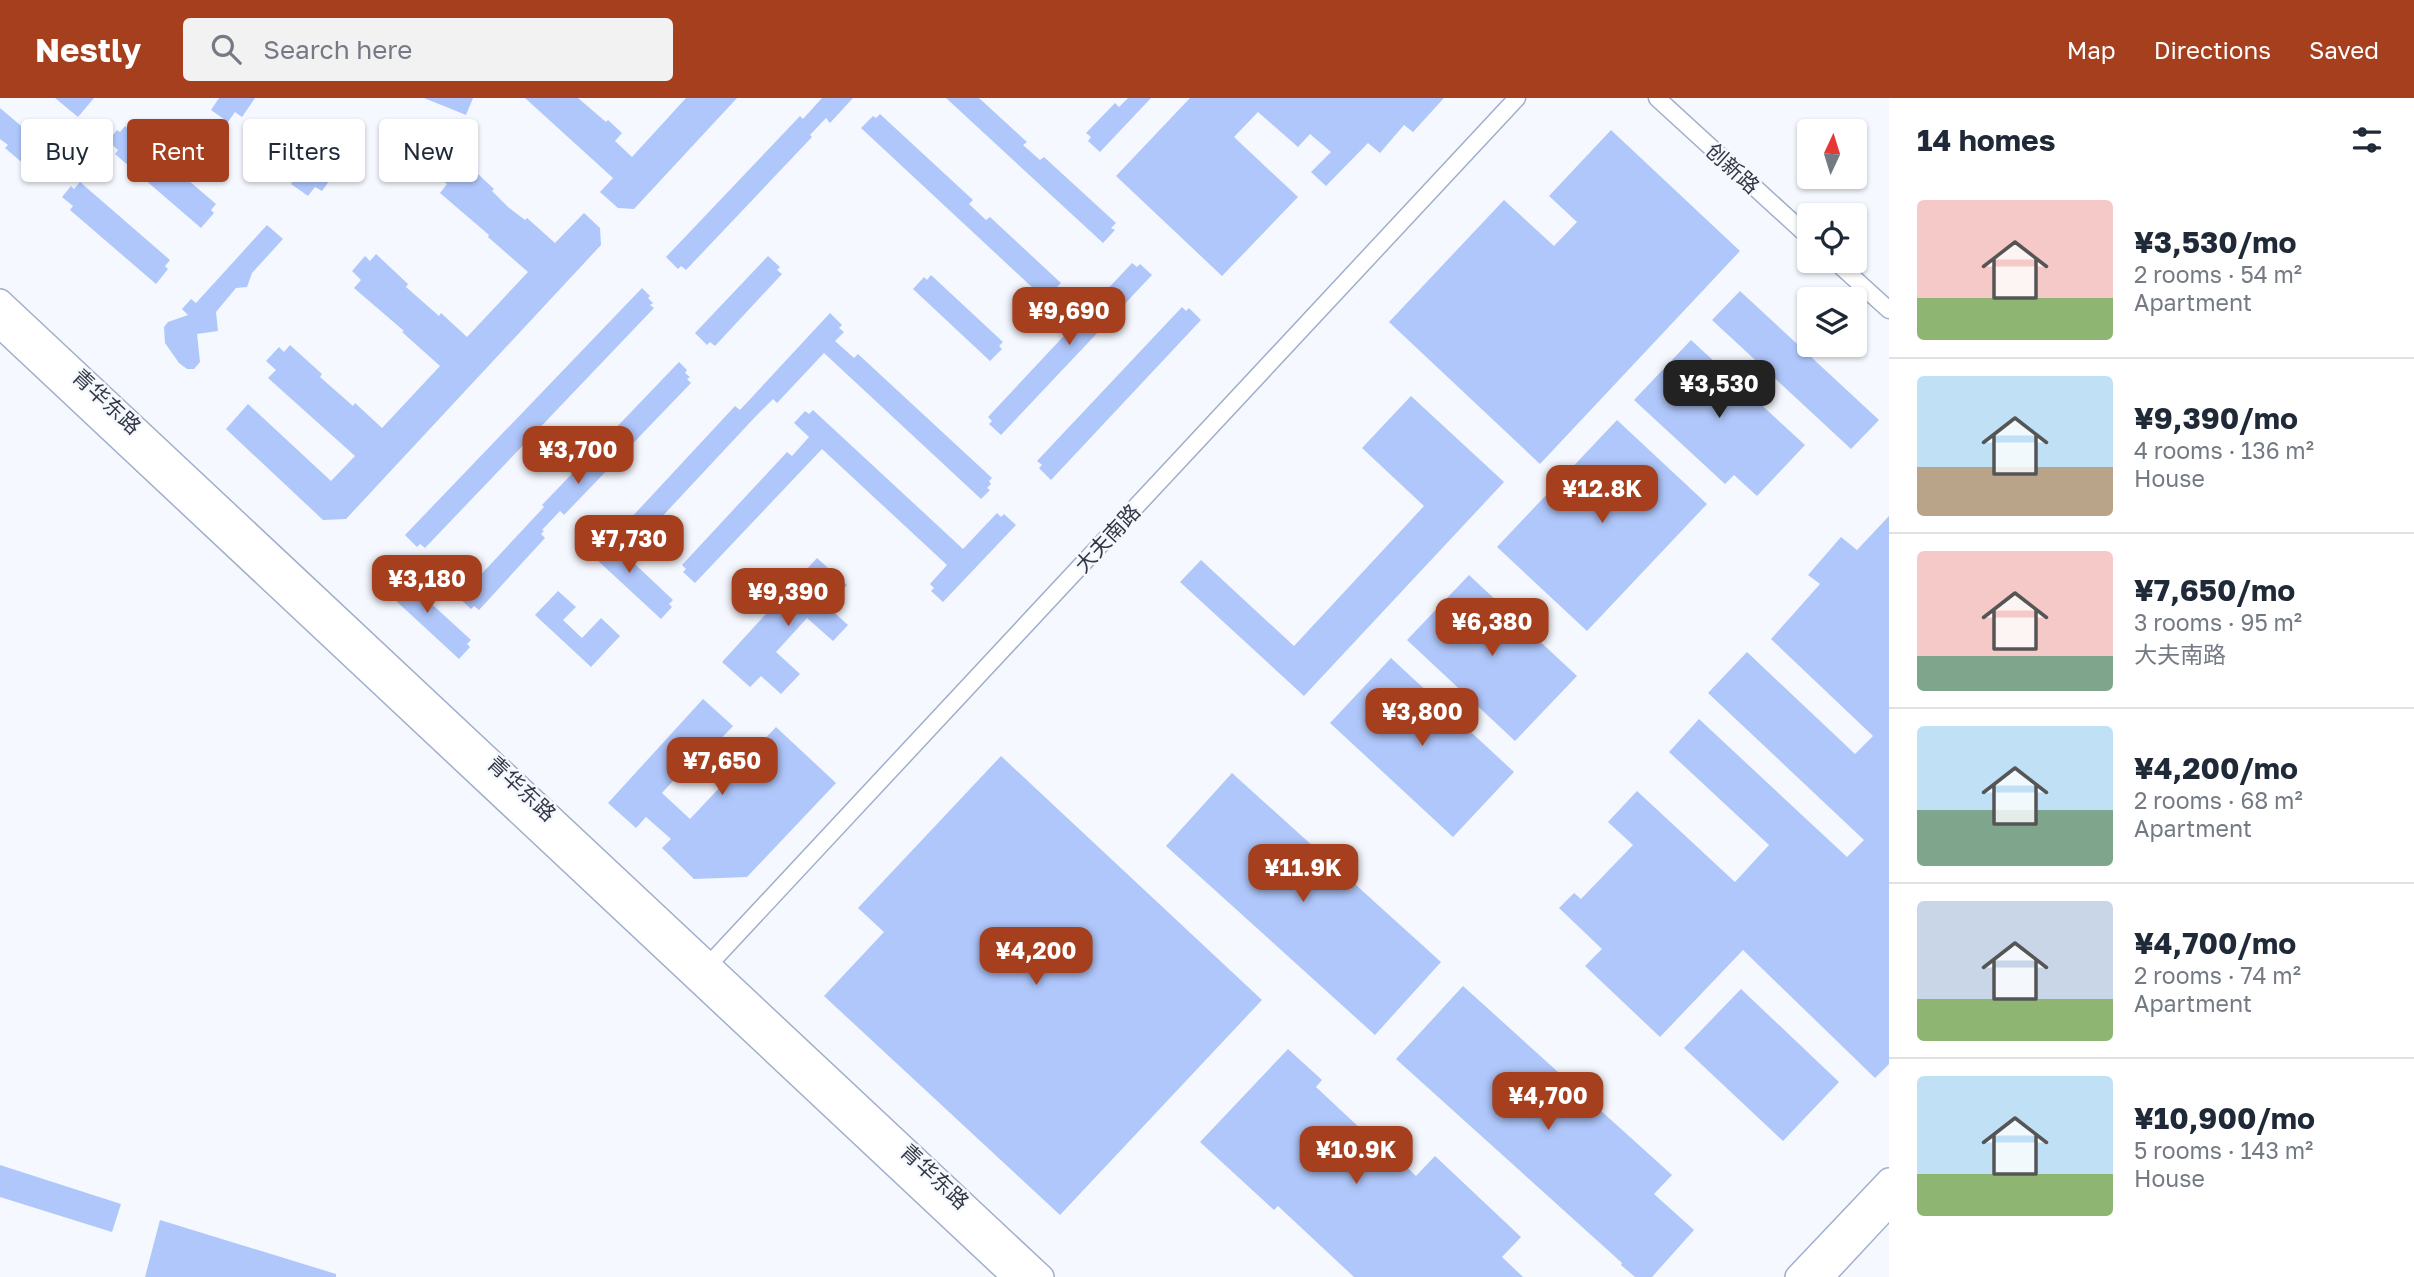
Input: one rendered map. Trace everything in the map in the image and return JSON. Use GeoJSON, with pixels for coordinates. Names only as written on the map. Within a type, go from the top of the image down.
{"type":"FeatureCollection","features":[{"type":"Feature","properties":{"kind":"main road","name":"青华东路"},"geometry":{"type":"LineString","coordinates":[[0,301],[703,971],[1014,1277]]}},
{"type":"Feature","properties":{"kind":"main road","name":"青华东路"},"geometry":{"type":"LineString","coordinates":[[0,326],[703,971],[1042,1277]]}},
{"type":"Feature","properties":{"kind":"main road"},"geometry":{"type":"LineString","coordinates":[[1797,1277],[1889,1180]]}},
{"type":"Feature","properties":{"kind":"main road"},"geometry":{"type":"LineString","coordinates":[[1822,1277],[1889,1205]]}},
{"type":"Feature","properties":{"kind":"street","name":"大夫南路"},"geometry":{"type":"LineString","coordinates":[[703,971],[1517,98]]}},
{"type":"Feature","properties":{"kind":"street","name":"创新路"},"geometry":{"type":"LineString","coordinates":[[1657,98],[1797,226]]}},
{"type":"Feature","properties":{"kind":"street"},"geometry":{"type":"LineString","coordinates":[[1848,273],[1889,310]]}},
{"type":"Feature","properties":{"kind":"building"},"geometry":{"type":"Polygon","coordinates":[[[55,98],[94,98],[78,117],[55,98]]]}},
{"type":"Feature","properties":{"kind":"building"},"geometry":{"type":"Polygon","coordinates":[[[219,98],[255,98],[242,117],[235,112],[229,121],[211,110],[219,98]]]}},
{"type":"Feature","properties":{"kind":"building"},"geometry":{"type":"Polygon","coordinates":[[[424,98],[473,98],[466,115],[424,98]]]}},
{"type":"Feature","properties":{"kind":"building"},"geometry":{"type":"Polygon","coordinates":[[[525,98],[578,98],[622,133],[615,141],[632,157],[686,98],[737,98],[634,209],[618,208],[600,192],[613,178],[525,98]]]}},
{"type":"Feature","properties":{"kind":"building"},"geometry":{"type":"Polygon","coordinates":[[[822,98],[853,98],[830,123],[826,118],[810,135],[812,137],[686,270],[681,266],[678,269],[666,257],[800,116],[803,119],[822,98]]]}},
{"type":"Feature","properties":{"kind":"building"},"geometry":{"type":"Polygon","coordinates":[[[946,98],[979,98],[1027,142],[1023,145],[1040,160],[1044,157],[1116,223],[1111,228],[1115,230],[1103,243],[946,98]]]}},
{"type":"Feature","properties":{"kind":"building"},"geometry":{"type":"Polygon","coordinates":[[[1128,98],[1151,98],[1100,152],[1088,141],[1091,137],[1086,133],[1115,103],[1119,107],[1128,98]]]}},
{"type":"Feature","properties":{"kind":"building"},"geometry":{"type":"Polygon","coordinates":[[[1190,98],[1444,98],[1413,132],[1404,125],[1380,153],[1368,143],[1326,186],[1311,172],[1331,152],[1310,134],[1298,147],[1258,112],[1234,137],[1298,197],[1222,276],[1116,176],[1190,98]]]}},
{"type":"Feature","properties":{"kind":"building"},"geometry":{"type":"Polygon","coordinates":[[[0,108],[21,126],[21,162],[5,148],[8,145],[0,139],[0,108]]]}},
{"type":"Feature","properties":{"kind":"building"},"geometry":{"type":"Polygon","coordinates":[[[880,114],[973,200],[969,204],[986,220],[990,217],[1061,283],[1057,287],[1060,290],[1049,303],[861,128],[873,116],[876,118],[880,114]]]}},
{"type":"Feature","properties":{"kind":"building"},"geometry":{"type":"Polygon","coordinates":[[[125,126],[127,128],[127,164],[115,154],[118,150],[113,146],[113,135],[117,130],[120,132],[125,126]]]}},
{"type":"Feature","properties":{"kind":"building"},"geometry":{"type":"Polygon","coordinates":[[[1611,130],[1740,251],[1540,464],[1389,322],[1504,200],[1554,246],[1577,222],[1549,196],[1611,130]]]}},
{"type":"Feature","properties":{"kind":"building"},"geometry":{"type":"Polygon","coordinates":[[[478,174],[508,207],[525,220],[527,218],[555,243],[584,213],[600,228],[601,245],[346,519],[323,520],[226,429],[248,404],[331,481],[355,456],[268,378],[276,370],[266,361],[279,347],[284,352],[290,345],[322,374],[320,377],[353,406],[355,403],[382,428],[440,366],[354,288],[361,280],[352,271],[365,256],[370,261],[376,254],[408,284],[406,287],[467,337],[528,272],[440,193],[447,184],[444,182],[478,182],[478,174]]]}},
{"type":"Feature","properties":{"kind":"building"},"geometry":{"type":"Polygon","coordinates":[[[80,182],[170,260],[165,266],[168,269],[156,284],[70,210],[73,206],[62,197],[71,186],[74,189],[80,182]]]}},
{"type":"Feature","properties":{"kind":"building"},"geometry":{"type":"Polygon","coordinates":[[[148,182],[190,182],[216,204],[211,210],[214,213],[201,228],[148,182]]]}},
{"type":"Feature","properties":{"kind":"building"},"geometry":{"type":"Polygon","coordinates":[[[328,182],[322,191],[315,187],[308,196],[291,184],[328,182]]]}},
{"type":"Feature","properties":{"kind":"building"},"geometry":{"type":"Polygon","coordinates":[[[267,225],[283,239],[252,273],[247,287],[236,288],[216,312],[218,331],[197,334],[200,362],[194,369],[187,369],[179,363],[165,343],[164,327],[168,322],[188,315],[182,309],[191,299],[196,303],[267,225]]]}},
{"type":"Feature","properties":{"kind":"building"},"geometry":{"type":"Polygon","coordinates":[[[768,256],[780,267],[777,270],[782,274],[715,346],[710,342],[707,345],[695,333],[768,256]]]}},
{"type":"Feature","properties":{"kind":"building"},"geometry":{"type":"Polygon","coordinates":[[[1132,263],[1137,267],[1140,264],[1152,275],[1001,435],[989,424],[992,421],[988,417],[1132,263]]]}},
{"type":"Feature","properties":{"kind":"building"},"geometry":{"type":"Polygon","coordinates":[[[931,275],[1003,342],[999,346],[1002,349],[990,361],[913,289],[924,277],[927,280],[931,275]]]}},
{"type":"Feature","properties":{"kind":"building"},"geometry":{"type":"Polygon","coordinates":[[[642,288],[650,296],[648,298],[653,303],[650,305],[654,308],[425,548],[420,544],[417,547],[405,535],[642,288]]]}},
{"type":"Feature","properties":{"kind":"building"},"geometry":{"type":"Polygon","coordinates":[[[1740,291],[1797,344],[1797,357],[1811,357],[1879,420],[1851,449],[1712,320],[1740,291]]]}},
{"type":"Feature","properties":{"kind":"building"},"geometry":{"type":"Polygon","coordinates":[[[1182,307],[1186,311],[1189,308],[1201,320],[1051,480],[1039,468],[1042,465],[1037,461],[1182,307]]]}},
{"type":"Feature","properties":{"kind":"building"},"geometry":{"type":"Polygon","coordinates":[[[830,313],[842,325],[839,328],[844,332],[835,341],[854,358],[858,354],[992,478],[987,488],[990,490],[981,499],[824,353],[777,403],[773,399],[756,416],[643,537],[631,526],[634,523],[630,519],[735,406],[740,410],[830,313]]]}},
{"type":"Feature","properties":{"kind":"building"},"geometry":{"type":"Polygon","coordinates":[[[1691,340],[1805,445],[1757,496],[1734,475],[1725,484],[1634,400],[1691,340]]]}},
{"type":"Feature","properties":{"kind":"building"},"geometry":{"type":"Polygon","coordinates":[[[679,362],[687,370],[685,373],[690,377],[687,379],[691,383],[564,515],[560,511],[542,530],[544,531],[541,534],[545,538],[479,610],[474,606],[471,609],[459,598],[544,507],[542,505],[679,362]]]}},
{"type":"Feature","properties":{"kind":"building"},"geometry":{"type":"Polygon","coordinates":[[[1411,396],[1504,482],[1304,696],[1180,582],[1201,560],[1294,646],[1424,506],[1362,448],[1411,396]]]}},
{"type":"Feature","properties":{"kind":"building"},"geometry":{"type":"Polygon","coordinates":[[[813,410],[963,549],[997,513],[1001,517],[1004,514],[1016,525],[943,602],[931,591],[934,588],[930,584],[947,565],[822,449],[695,583],[683,572],[686,569],[682,565],[787,452],[792,456],[809,437],[794,423],[805,411],[809,414],[813,410]]]}},
{"type":"Feature","properties":{"kind":"building"},"geometry":{"type":"Polygon","coordinates":[[[1617,420],[1707,504],[1587,631],[1497,547],[1617,420]]]}},
{"type":"Feature","properties":{"kind":"building"},"geometry":{"type":"Polygon","coordinates":[[[1889,516],[1889,1064],[1875,1078],[1743,950],[1660,1037],[1585,966],[1602,949],[1559,908],[1574,893],[1581,899],[1633,845],[1608,822],[1637,791],[1735,882],[1769,845],[1669,752],[1699,719],[1847,857],[1864,840],[1708,693],[1747,652],[1855,754],[1873,736],[1771,639],[1820,584],[1808,575],[1841,537],[1857,550],[1889,516]]]}},
{"type":"Feature","properties":{"kind":"building"},"geometry":{"type":"Polygon","coordinates":[[[602,533],[673,600],[669,604],[672,607],[661,619],[583,547],[595,535],[598,538],[602,533]]]}},
{"type":"Feature","properties":{"kind":"building"},"geometry":{"type":"Polygon","coordinates":[[[817,558],[847,585],[827,606],[848,625],[833,641],[807,618],[776,652],[800,674],[781,694],[761,676],[750,687],[722,662],[817,558]]]}},
{"type":"Feature","properties":{"kind":"building"},"geometry":{"type":"Polygon","coordinates":[[[399,574],[471,640],[467,644],[470,647],[459,659],[381,587],[392,575],[395,578],[399,574]]]}},
{"type":"Feature","properties":{"kind":"building"},"geometry":{"type":"Polygon","coordinates":[[[1469,575],[1577,676],[1515,741],[1407,640],[1469,575]]]}},
{"type":"Feature","properties":{"kind":"building"},"geometry":{"type":"Polygon","coordinates":[[[558,591],[576,607],[563,620],[582,638],[601,618],[620,636],[591,667],[535,615],[558,591]]]}},
{"type":"Feature","properties":{"kind":"building"},"geometry":{"type":"Polygon","coordinates":[[[1391,658],[1514,772],[1453,837],[1330,723],[1391,658]]]}},
{"type":"Feature","properties":{"kind":"building"},"geometry":{"type":"Polygon","coordinates":[[[703,699],[733,726],[713,747],[737,769],[776,727],[836,783],[747,877],[694,879],[662,848],[671,839],[646,817],[636,828],[608,803],[703,699]],[[693,759],[662,793],[690,819],[722,785],[693,759]]]}},
{"type":"Feature","properties":{"kind":"building"},"geometry":{"type":"Polygon","coordinates":[[[1001,756],[1262,1000],[1060,1215],[824,996],[884,932],[858,908],[1001,756]]]}},
{"type":"Feature","properties":{"kind":"building"},"geometry":{"type":"Polygon","coordinates":[[[1232,773],[1441,962],[1375,1035],[1166,846],[1232,773]]]}},
{"type":"Feature","properties":{"kind":"building"},"geometry":{"type":"Polygon","coordinates":[[[1463,986],[1672,1175],[1654,1194],[1694,1230],[1652,1277],[1635,1277],[1396,1059],[1463,986]]]}},
{"type":"Feature","properties":{"kind":"building"},"geometry":{"type":"Polygon","coordinates":[[[1741,989],[1839,1082],[1783,1141],[1684,1048],[1741,989]]]}},
{"type":"Feature","properties":{"kind":"building"},"geometry":{"type":"Polygon","coordinates":[[[1288,1049],[1322,1080],[1316,1087],[1363,1131],[1366,1128],[1416,1176],[1435,1156],[1521,1237],[1502,1257],[1523,1277],[1354,1277],[1278,1206],[1274,1210],[1200,1142],[1288,1049]]]}},
{"type":"Feature","properties":{"kind":"building"},"geometry":{"type":"Polygon","coordinates":[[[0,1165],[121,1204],[112,1232],[0,1197],[0,1165]]]}},
{"type":"Feature","properties":{"kind":"building"},"geometry":{"type":"Polygon","coordinates":[[[160,1220],[336,1274],[336,1277],[145,1277],[160,1220]]]}}]}
